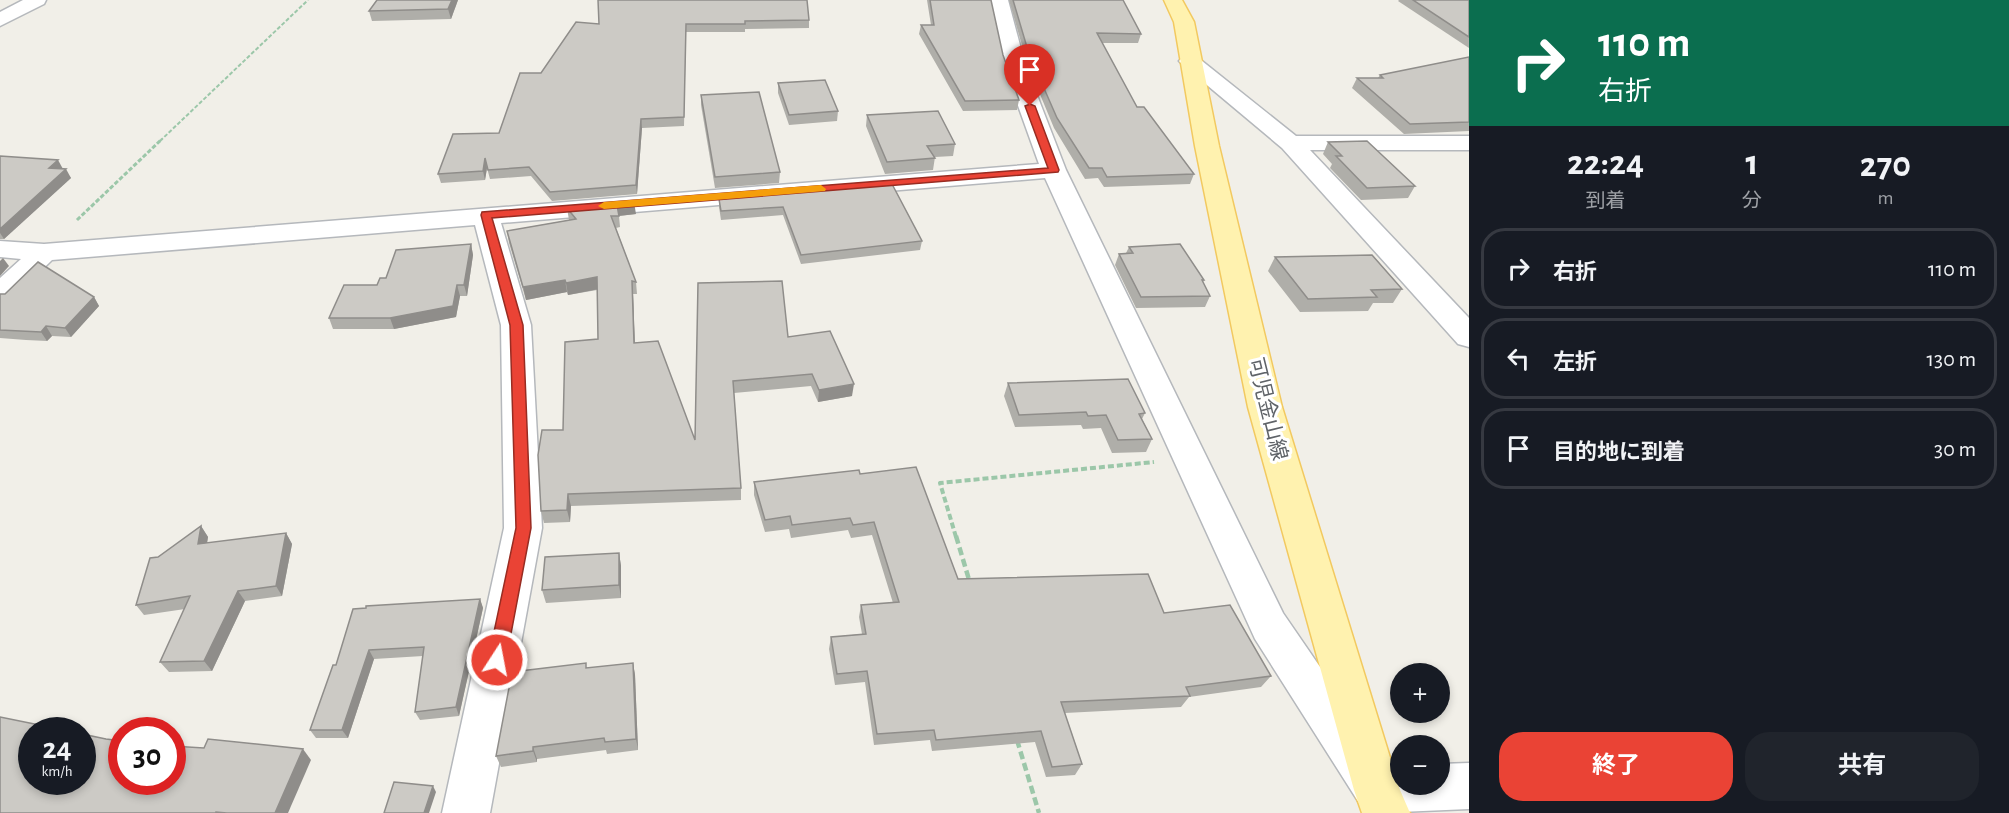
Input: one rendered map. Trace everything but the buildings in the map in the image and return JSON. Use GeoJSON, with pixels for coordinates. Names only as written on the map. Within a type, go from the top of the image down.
{"type":"FeatureCollection","features":[{"type":"Feature","properties":{"kind":"main road","name":"可児金山線"},"geometry":{"type":"LineString","coordinates":[[1173,0],[1184,22],[1190,61],[1265,407],[1382,801]]}},
{"type":"Feature","properties":{"kind":"street"},"geometry":{"type":"LineString","coordinates":[[999,0],[1014,64],[1054,170],[1269,626],[1382,801],[1469,786]]}},
{"type":"Feature","properties":{"kind":"street"},"geometry":{"type":"LineString","coordinates":[[0,5],[32,3]]}},
{"type":"Feature","properties":{"kind":"street"},"geometry":{"type":"LineString","coordinates":[[0,20],[32,3]]}},
{"type":"Feature","properties":{"kind":"street"},"geometry":{"type":"LineString","coordinates":[[1190,61],[1290,143],[1469,337]]}},
{"type":"Feature","properties":{"kind":"street"},"geometry":{"type":"LineString","coordinates":[[1290,143],[1469,143]]}},
{"type":"Feature","properties":{"kind":"street"},"geometry":{"type":"LineString","coordinates":[[0,249],[44,252],[1054,170]]}},
{"type":"Feature","properties":{"kind":"street"},"geometry":{"type":"LineString","coordinates":[[466,813],[523,528],[516,325],[486,215]]}},
{"type":"Feature","properties":{"kind":"street"},"geometry":{"type":"LineString","coordinates":[[0,294],[44,252]]}},
{"type":"Feature","properties":{"kind":"path"},"geometry":{"type":"LineString","coordinates":[[44,252],[308,0]]}},
{"type":"Feature","properties":{"kind":"path"},"geometry":{"type":"LineString","coordinates":[[970,585],[940,483],[1190,458]]}},
{"type":"Feature","properties":{"kind":"path"},"geometry":{"type":"LineString","coordinates":[[1015,733],[1039,813]]}},
{"type":"Feature","properties":{"kind":"slow traffic"},"geometry":{"type":"LineString","coordinates":[[604,206],[821,189]]}},
{"type":"Feature","properties":{"kind":"route"},"geometry":{"type":"LineString","coordinates":[[497,660],[523,528],[516,325],[486,215],[1054,170],[1030,106]]}}]}
